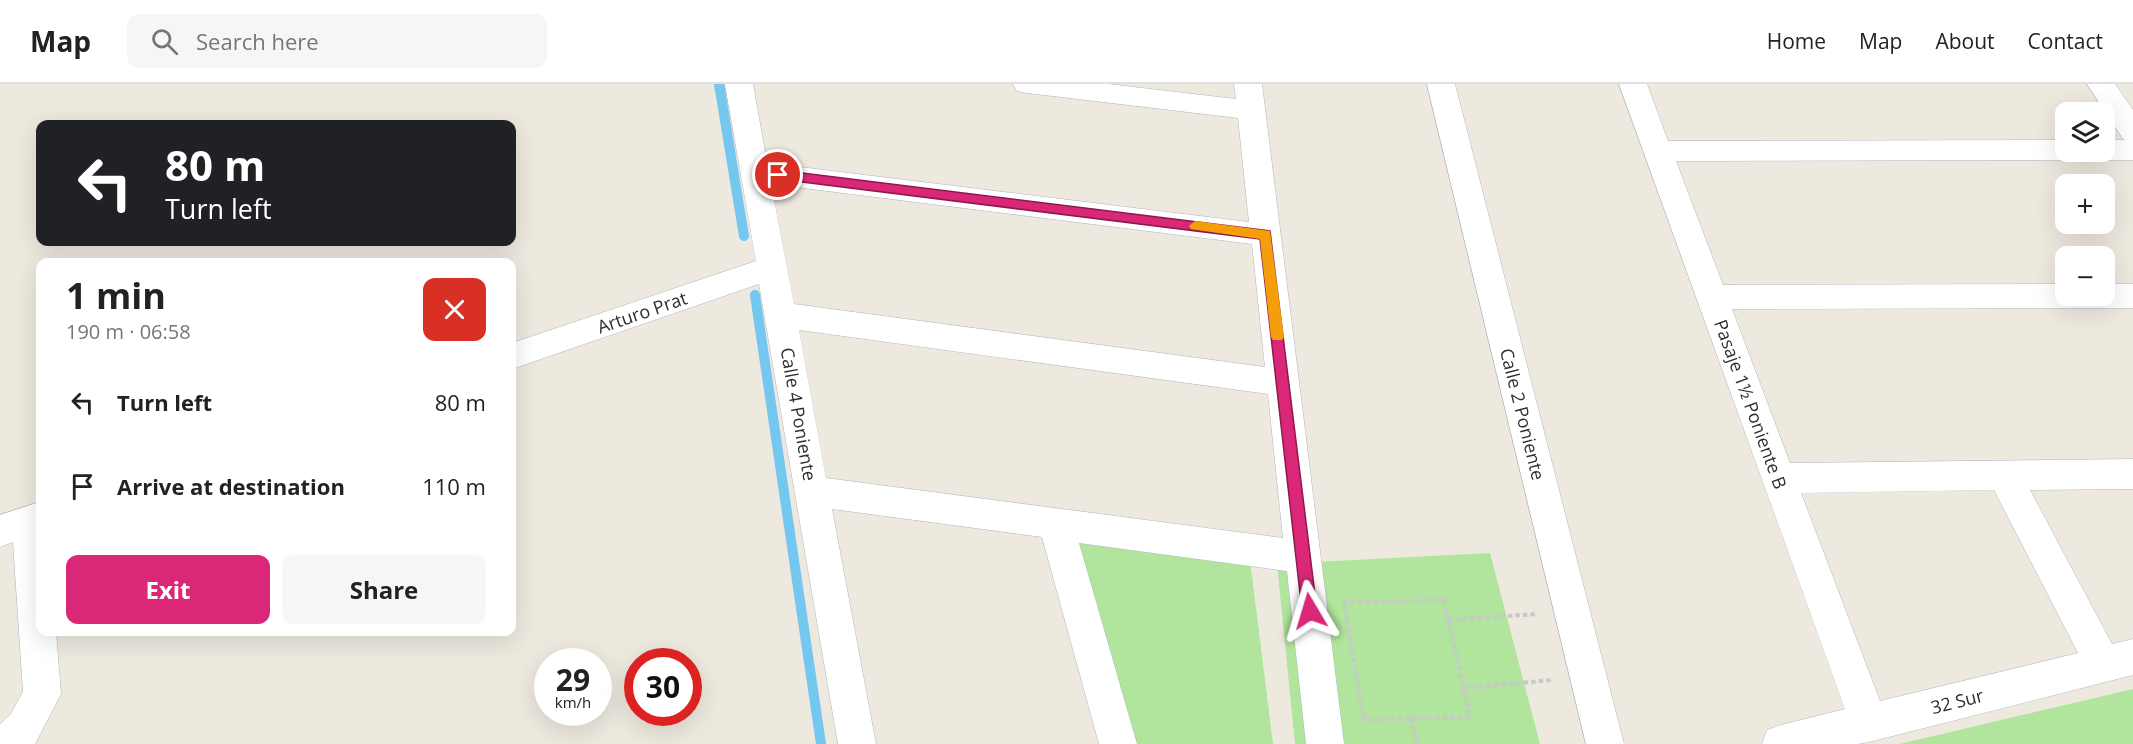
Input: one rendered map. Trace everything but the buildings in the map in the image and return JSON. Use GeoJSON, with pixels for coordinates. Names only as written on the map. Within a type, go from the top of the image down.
{"type":"FeatureCollection","features":[{"type":"Feature","properties":{"kind":"street","name":"Calle 4 Poniente"},"geometry":{"type":"LineString","coordinates":[[739,84],[857,744]]}},
{"type":"Feature","properties":{"kind":"street"},"geometry":{"type":"LineString","coordinates":[[1027,84],[1250,97],[1325,744]]}},
{"type":"Feature","properties":{"kind":"street","name":"Calle 2 Poniente"},"geometry":{"type":"LineString","coordinates":[[1441,84],[1605,744]]}},
{"type":"Feature","properties":{"kind":"street","name":"Pasaje 1½ Poniente B"},"geometry":{"type":"LineString","coordinates":[[1633,84],[1869,723]]}},
{"type":"Feature","properties":{"kind":"street"},"geometry":{"type":"LineString","coordinates":[[2101,84],[2133,132]]}},
{"type":"Feature","properties":{"kind":"street"},"geometry":{"type":"LineString","coordinates":[[1658,151],[2055,150]]}},
{"type":"Feature","properties":{"kind":"street"},"geometry":{"type":"LineString","coordinates":[[2115,150],[2133,150]]}},
{"type":"Feature","properties":{"kind":"street"},"geometry":{"type":"LineString","coordinates":[[755,172],[1266,235]]}},
{"type":"Feature","properties":{"kind":"street","name":"Arturo Prat"},"geometry":{"type":"LineString","coordinates":[[516,355],[773,267]]}},
{"type":"Feature","properties":{"kind":"street"},"geometry":{"type":"LineString","coordinates":[[1711,297],[2133,296]]}},
{"type":"Feature","properties":{"kind":"street"},"geometry":{"type":"LineString","coordinates":[[781,315],[1283,383]]}},
{"type":"Feature","properties":{"kind":"street"},"geometry":{"type":"LineString","coordinates":[[1778,478],[2133,474]]}},
{"type":"Feature","properties":{"kind":"street"},"geometry":{"type":"LineString","coordinates":[[2004,476],[2118,660]]}},
{"type":"Feature","properties":{"kind":"street"},"geometry":{"type":"LineString","coordinates":[[812,491],[1303,558]]}},
{"type":"Feature","properties":{"kind":"street"},"geometry":{"type":"LineString","coordinates":[[6,744],[24,728],[42,694],[23,523]]}},
{"type":"Feature","properties":{"kind":"street"},"geometry":{"type":"LineString","coordinates":[[1056,523],[1118,744]]}},
{"type":"Feature","properties":{"kind":"street","name":"32 Sur"},"geometry":{"type":"LineString","coordinates":[[1781,744],[2118,660]]}},
{"type":"Feature","properties":{"kind":"path"},"geometry":{"type":"LineString","coordinates":[[1444,600],[1464,688],[1470,717],[1364,720],[1344,602],[1444,600]]}},
{"type":"Feature","properties":{"kind":"path"},"geometry":{"type":"LineString","coordinates":[[1448,620],[1573,612]]}},
{"type":"Feature","properties":{"kind":"path"},"geometry":{"type":"LineString","coordinates":[[1464,688],[1588,676]]}},
{"type":"Feature","properties":{"kind":"path"},"geometry":{"type":"LineString","coordinates":[[1411,718],[1417,744]]}},
{"type":"Feature","properties":{"kind":"green space"},"geometry":{"type":"Polygon","coordinates":[[[1072,539],[1250,560],[1273,744],[1133,744],[1072,539]]]}},
{"type":"Feature","properties":{"kind":"green space"},"geometry":{"type":"Polygon","coordinates":[[[1490,553],[1540,744],[1295,744],[1277,564],[1490,553]]]}},
{"type":"Feature","properties":{"kind":"green space"},"geometry":{"type":"Polygon","coordinates":[[[2133,689],[2133,744],[1900,744],[2133,689]]]}},
{"type":"Feature","properties":{"kind":"waterway"},"geometry":{"type":"LineString","coordinates":[[719,84],[744,236]]}},
{"type":"Feature","properties":{"kind":"waterway"},"geometry":{"type":"LineString","coordinates":[[755,295],[821,744]]}},
{"type":"Feature","properties":{"kind":"slow traffic"},"geometry":{"type":"LineString","coordinates":[[1195,226],[1266,235],[1278,337]]}},
{"type":"Feature","properties":{"kind":"route"},"geometry":{"type":"LineString","coordinates":[[778,175],[1266,235],[1310,611]]}}]}
